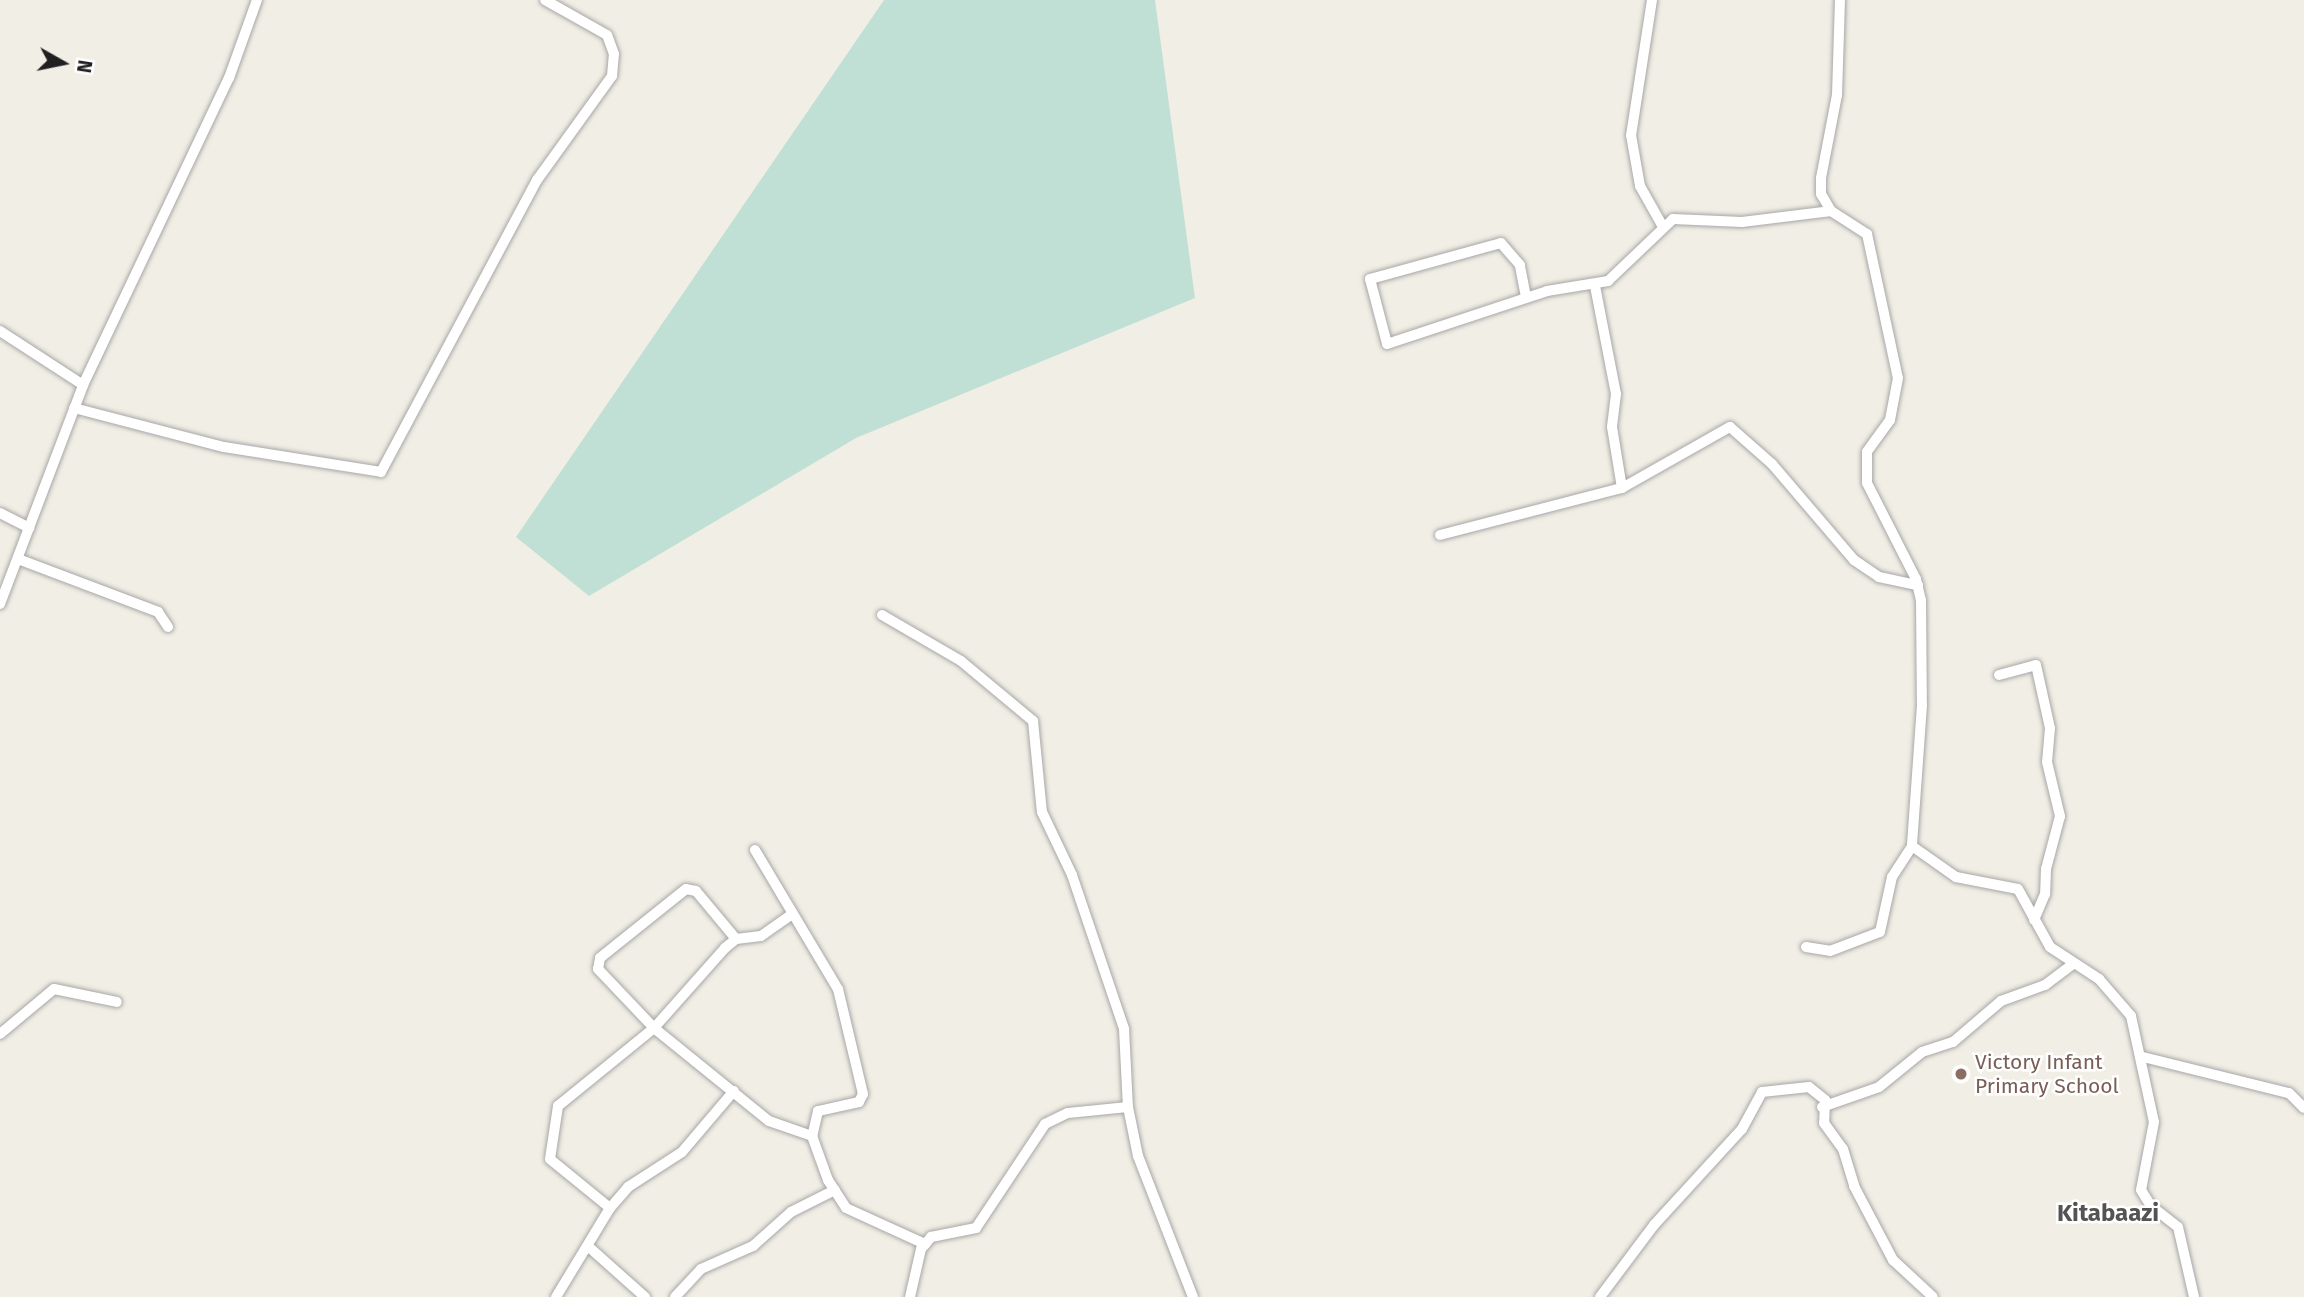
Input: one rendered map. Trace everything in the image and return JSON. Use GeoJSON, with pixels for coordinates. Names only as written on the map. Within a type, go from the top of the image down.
{"type":"FeatureCollection","features":[{"type":"Feature","properties":{"kind":"street"},"geometry":{"type":"LineString","coordinates":[[0,604],[83,385],[229,78],[257,0]]}},
{"type":"Feature","properties":{"kind":"street"},"geometry":{"type":"LineString","coordinates":[[74,408],[224,447],[381,472],[537,180],[612,76],[614,54],[607,35],[545,0]]}},
{"type":"Feature","properties":{"kind":"street"},"geometry":{"type":"LineString","coordinates":[[1652,0],[1630,135],[1640,186],[1662,225]]}},
{"type":"Feature","properties":{"kind":"street"},"geometry":{"type":"LineString","coordinates":[[1806,947],[1830,951],[1880,932],[1892,877],[1912,846],[1922,705],[1918,585],[1867,484],[1867,452],[1890,420],[1898,377],[1873,247],[1867,234],[1831,211],[1821,194],[1821,178],[1837,95],[1840,0]]}},
{"type":"Feature","properties":{"kind":"street"},"geometry":{"type":"LineString","coordinates":[[1526,297],[1520,265],[1501,243],[1370,279],[1387,344],[1526,297],[1595,286],[1616,277],[1662,225],[1685,217],[1742,222],[1831,211]]}},
{"type":"Feature","properties":{"kind":"street"},"geometry":{"type":"LineString","coordinates":[[1595,286],[1616,394],[1612,427],[1622,488]]}},
{"type":"Feature","properties":{"kind":"street"},"geometry":{"type":"LineString","coordinates":[[0,331],[83,385]]}},
{"type":"Feature","properties":{"kind":"street"},"geometry":{"type":"LineString","coordinates":[[1440,535],[1622,488],[1730,427],[1772,464],[1854,560],[1879,577],[1918,585]]}},
{"type":"Feature","properties":{"kind":"street"},"geometry":{"type":"LineString","coordinates":[[0,513],[29,528]]}},
{"type":"Feature","properties":{"kind":"street"},"geometry":{"type":"LineString","coordinates":[[18,559],[158,612],[168,627]]}},
{"type":"Feature","properties":{"kind":"street"},"geometry":{"type":"LineString","coordinates":[[882,615],[961,661],[1033,721],[1042,812],[1072,875],[1124,1029],[1128,1107],[1154,1205],[1193,1297]]}},
{"type":"Feature","properties":{"kind":"street"},"geometry":{"type":"LineString","coordinates":[[1999,675],[2036,665],[2050,728],[2047,762],[2060,816],[2046,869],[2045,894],[2034,920]]}},
{"type":"Feature","properties":{"kind":"street"},"geometry":{"type":"LineString","coordinates":[[1912,846],[1956,877],[2018,889],[2027,898],[2034,920],[2050,947],[2099,979],[2122,1003],[2137,1030],[2154,1122],[2141,1190],[2151,1206],[2178,1227],[2194,1297]]}},
{"type":"Feature","properties":{"kind":"street"},"geometry":{"type":"LineString","coordinates":[[755,850],[838,989],[863,1094],[859,1102],[818,1111],[812,1136],[835,1190],[862,1220],[925,1244]]}},
{"type":"Feature","properties":{"kind":"street"},"geometry":{"type":"LineString","coordinates":[[736,939],[696,891],[686,889],[600,958],[598,969],[654,1028],[776,1126],[812,1136]]}},
{"type":"Feature","properties":{"kind":"street"},"geometry":{"type":"LineString","coordinates":[[610,1208],[550,1160],[552,1123],[558,1106],[654,1028],[736,939],[761,936],[792,914]]}},
{"type":"Feature","properties":{"kind":"street"},"geometry":{"type":"LineString","coordinates":[[1822,1107],[1879,1087],[1922,1052],[1953,1042],[2001,1001],[2045,985],[2073,964]]}},
{"type":"Feature","properties":{"kind":"street"},"geometry":{"type":"LineString","coordinates":[[0,1034],[54,989],[117,1002]]}},
{"type":"Feature","properties":{"kind":"street"},"geometry":{"type":"LineString","coordinates":[[2143,1057],[2288,1093],[2304,1108]]}},
{"type":"Feature","properties":{"kind":"street"},"geometry":{"type":"LineString","coordinates":[[1600,1297],[1654,1226],[1730,1144],[1762,1091],[1810,1087],[1825,1100],[1822,1107],[1824,1123],[1843,1149],[1854,1186],[1893,1260],[1933,1297]]}},
{"type":"Feature","properties":{"kind":"street"},"geometry":{"type":"LineString","coordinates":[[556,1297],[590,1248],[610,1208],[628,1187],[682,1152],[734,1091]]}},
{"type":"Feature","properties":{"kind":"street"},"geometry":{"type":"LineString","coordinates":[[910,1297],[925,1244],[931,1237],[976,1228],[1045,1124],[1068,1113],[1128,1107]]}},
{"type":"Feature","properties":{"kind":"street"},"geometry":{"type":"LineString","coordinates":[[675,1297],[702,1269],[753,1246],[791,1212],[835,1190]]}},
{"type":"Feature","properties":{"kind":"street"},"geometry":{"type":"LineString","coordinates":[[590,1248],[645,1297]]}},
{"type":"Feature","properties":{"kind":"shaded area"},"geometry":{"type":"Polygon","coordinates":[[[884,0],[1155,0],[1195,298],[856,438],[589,596],[516,537],[884,0]]]}},
{"type":"Feature","properties":{"kind":"place","name":"Victory Infant Primary School"},"geometry":{"type":"Point","coordinates":[1961,1074]}},
{"type":"Feature","properties":{"kind":"district","name":"Kitabaazi"},"geometry":{"type":"Point","coordinates":[2108,1214]}}]}
